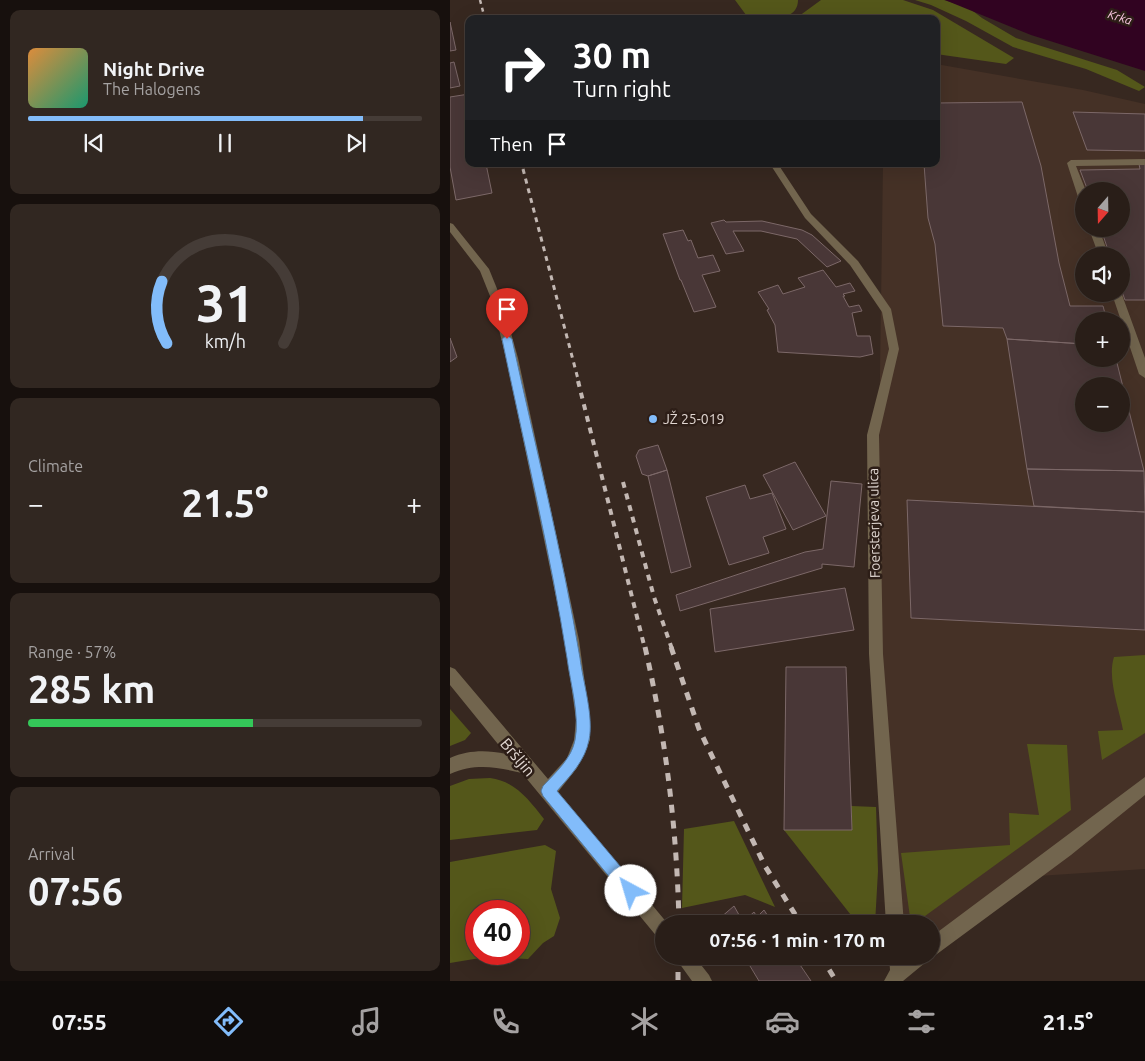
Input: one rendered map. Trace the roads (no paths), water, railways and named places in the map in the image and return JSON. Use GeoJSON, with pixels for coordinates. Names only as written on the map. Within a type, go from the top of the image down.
{"type":"FeatureCollection","features":[{"type":"Feature","properties":{"kind":"street"},"geometry":{"type":"LineString","coordinates":[[1078,182],[1071,163],[1145,162]]}},
{"type":"Feature","properties":{"kind":"street","name":"Foersterjeva ulica"},"geometry":{"type":"LineString","coordinates":[[776,167],[808,216],[854,263],[887,312],[894,349],[874,435],[876,654],[894,915]]}},
{"type":"Feature","properties":{"kind":"street"},"geometry":{"type":"LineString","coordinates":[[450,226],[481,264],[497,301],[512,358],[572,640],[583,720],[582,740],[572,763],[548,791]]}},
{"type":"Feature","properties":{"kind":"street"},"geometry":{"type":"LineString","coordinates":[[1120,302],[1145,374]]}},
{"type":"Feature","properties":{"kind":"street","name":"Bršljin"},"geometry":{"type":"LineString","coordinates":[[450,674],[655,921]]}},
{"type":"Feature","properties":{"kind":"street"},"geometry":{"type":"LineString","coordinates":[[450,766],[470,759],[490,757],[525,766]]}},
{"type":"Feature","properties":{"kind":"street"},"geometry":{"type":"LineString","coordinates":[[940,941],[1065,849],[1145,785]]}},
{"type":"Feature","properties":{"kind":"street"},"geometry":{"type":"LineString","coordinates":[[690,965],[703,981]]}},
{"type":"Feature","properties":{"kind":"water","name":"Krka"},"geometry":{"type":"Polygon","coordinates":[[[945,0],[1145,0],[1145,71],[1031,35],[945,0]]]}},
{"type":"Feature","properties":{"kind":"railway"},"geometry":{"type":"LineString","coordinates":[[480,0],[484,15]]}},
{"type":"Feature","properties":{"kind":"railway"},"geometry":{"type":"LineString","coordinates":[[523,169],[579,383]]}},
{"type":"Feature","properties":{"kind":"railway"},"geometry":{"type":"LineString","coordinates":[[578,381],[645,649]]}},
{"type":"Feature","properties":{"kind":"railway"},"geometry":{"type":"LineString","coordinates":[[623,482],[654,597],[672,649]]}},
{"type":"Feature","properties":{"kind":"railway"},"geometry":{"type":"LineString","coordinates":[[645,647],[659,716],[669,785],[676,854],[679,915]]}},
{"type":"Feature","properties":{"kind":"railway"},"geometry":{"type":"LineString","coordinates":[[671,647],[699,729],[765,866],[795,915]]}},
{"type":"Feature","properties":{"kind":"railway"},"geometry":{"type":"LineString","coordinates":[[678,965],[678,981]]}},
{"type":"Feature","properties":{"kind":"railway"},"geometry":{"type":"LineString","coordinates":[[826,965],[836,981]]}},
{"type":"Feature","properties":{"kind":"place","name":"JŽ 25-019"},"geometry":{"type":"Point","coordinates":[653,419]}}]}
